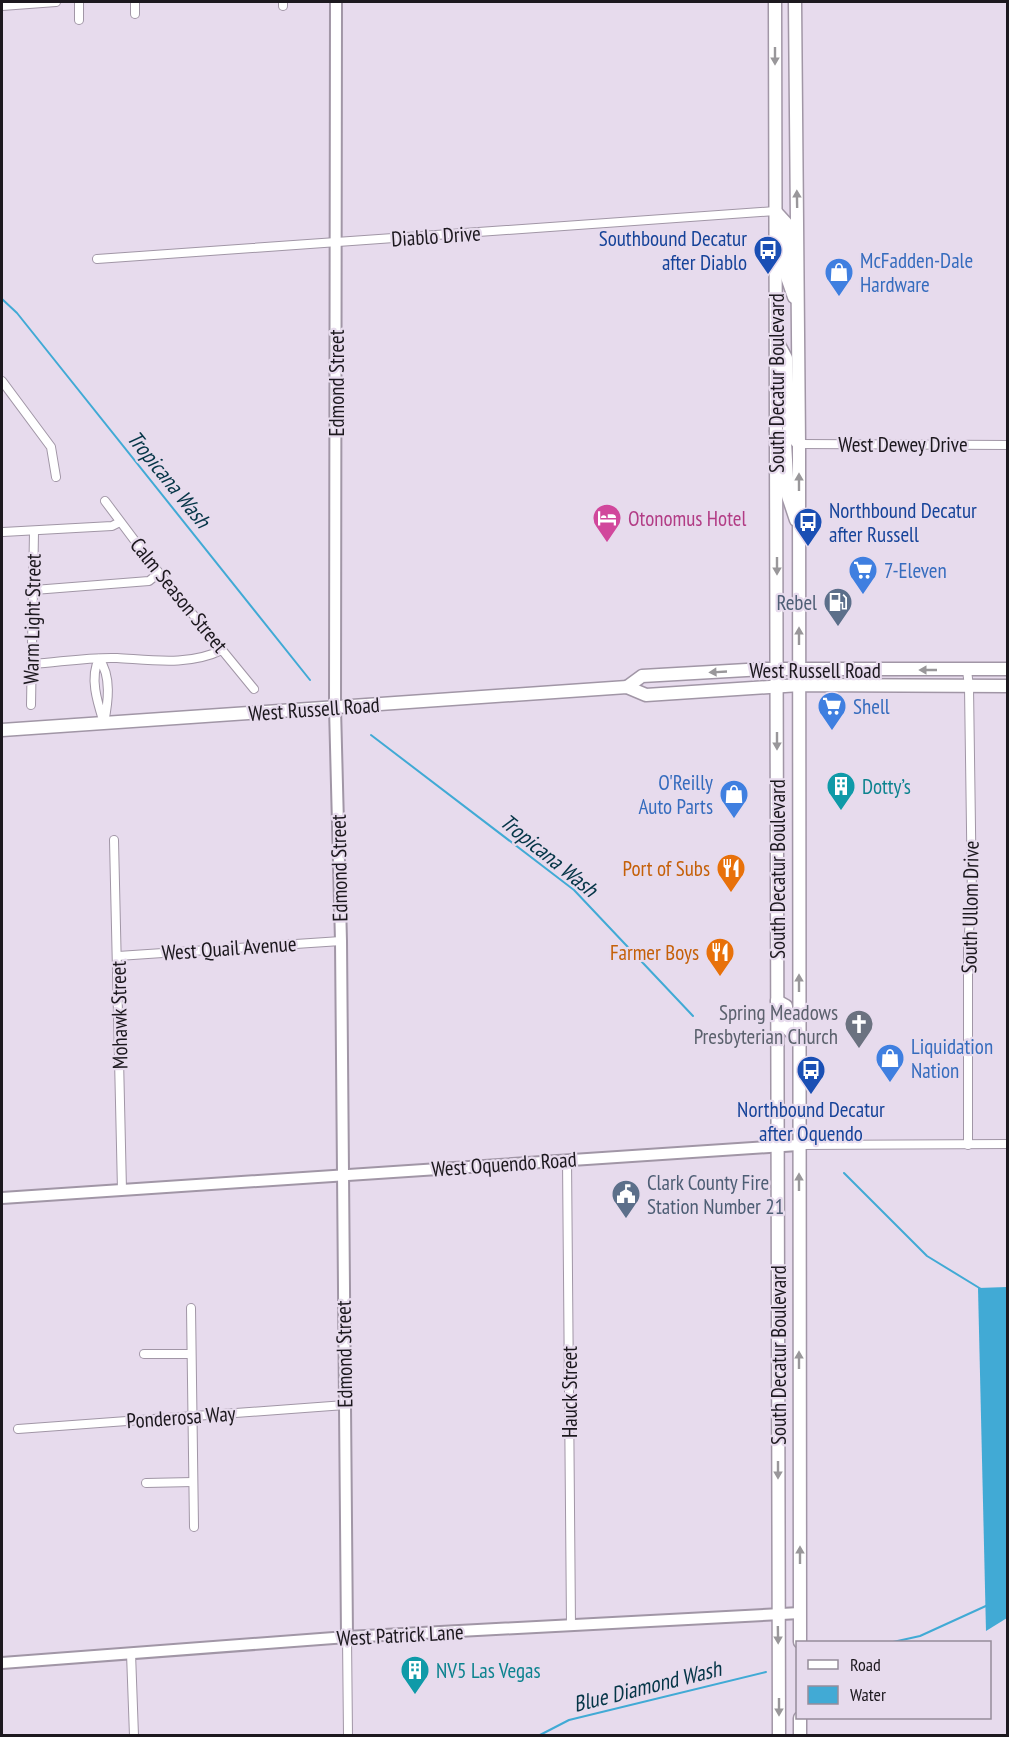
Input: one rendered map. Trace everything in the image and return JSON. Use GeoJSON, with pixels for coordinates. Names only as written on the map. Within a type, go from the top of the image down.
{"type":"FeatureCollection","features":[{"type":"Feature","properties":{"kind":"main road","name":"South Decatur Boulevard"},"geometry":{"type":"LineString","coordinates":[[774,2],[779,1736]]}},
{"type":"Feature","properties":{"kind":"main road","name":"South Decatur Boulevard"},"geometry":{"type":"LineString","coordinates":[[795,2],[800,530],[798,1145],[800,1641]]}},
{"type":"Feature","properties":{"kind":"main road"},"geometry":{"type":"LineString","coordinates":[[775,211],[786,223],[787,277],[798,309]]}},
{"type":"Feature","properties":{"kind":"main road"},"geometry":{"type":"LineString","coordinates":[[776,339],[786,358],[789,432],[799,444]]}},
{"type":"Feature","properties":{"kind":"main road"},"geometry":{"type":"LineString","coordinates":[[776,431],[785,442],[788,496],[800,530]]}},
{"type":"Feature","properties":{"kind":"main road","name":"West Russell Road"},"geometry":{"type":"LineString","coordinates":[[627,687],[642,676],[777,669],[1008,669]]}},
{"type":"Feature","properties":{"kind":"main road","name":"West Russell Road"},"geometry":{"type":"LineString","coordinates":[[2,730],[627,687],[646,695],[800,685],[1008,686]]}},
{"type":"Feature","properties":{"kind":"main road"},"geometry":{"type":"LineString","coordinates":[[777,1000],[786,1006],[788,1029],[799,1041]]}},
{"type":"Feature","properties":{"kind":"main road"},"geometry":{"type":"LineString","coordinates":[[800,1719],[800,1736]]}},
{"type":"Feature","properties":{"kind":"street"},"geometry":{"type":"LineString","coordinates":[[2,6],[56,2]]}},
{"type":"Feature","properties":{"kind":"street"},"geometry":{"type":"LineString","coordinates":[[79,2],[79,20]]}},
{"type":"Feature","properties":{"kind":"street"},"geometry":{"type":"LineString","coordinates":[[135,2],[135,14]]}},
{"type":"Feature","properties":{"kind":"street","name":"Edmond Street"},"geometry":{"type":"LineString","coordinates":[[333,2],[336,243],[335,708],[341,941],[348,1736]]}},
{"type":"Feature","properties":{"kind":"street","name":"Diablo Drive"},"geometry":{"type":"LineString","coordinates":[[97,259],[775,211]]}},
{"type":"Feature","properties":{"kind":"street"},"geometry":{"type":"LineString","coordinates":[[2,381],[51,447],[56,477]]}},
{"type":"Feature","properties":{"kind":"street","name":"West Dewey Drive"},"geometry":{"type":"LineString","coordinates":[[799,444],[1008,445]]}},
{"type":"Feature","properties":{"kind":"street","name":"Calm Season Street"},"geometry":{"type":"LineString","coordinates":[[105,501],[159,573],[254,689]]}},
{"type":"Feature","properties":{"kind":"street"},"geometry":{"type":"LineString","coordinates":[[3,532],[112,526],[120,522]]}},
{"type":"Feature","properties":{"kind":"street","name":"Warm Light Street"},"geometry":{"type":"LineString","coordinates":[[31,705],[34,532]]}},
{"type":"Feature","properties":{"kind":"street"},"geometry":{"type":"LineString","coordinates":[[34,590],[149,581],[159,573]]}},
{"type":"Feature","properties":{"kind":"street"},"geometry":{"type":"LineString","coordinates":[[33,664],[99,659],[145,662],[206,658],[222,650]]}},
{"type":"Feature","properties":{"kind":"street"},"geometry":{"type":"LineString","coordinates":[[99,659],[94,668],[97,702],[104,723]]}},
{"type":"Feature","properties":{"kind":"street","name":"South Ullom Drive"},"geometry":{"type":"LineString","coordinates":[[967,670],[972,898],[968,943],[968,1145]]}},
{"type":"Feature","properties":{"kind":"street","name":"Mohawk Street"},"geometry":{"type":"LineString","coordinates":[[114,840],[122,1190]]}},
{"type":"Feature","properties":{"kind":"street","name":"West Quail Avenue"},"geometry":{"type":"LineString","coordinates":[[118,956],[341,941]]}},
{"type":"Feature","properties":{"kind":"street","name":"West Oquendo Road"},"geometry":{"type":"LineString","coordinates":[[2,1198],[778,1146],[1008,1144]]}},
{"type":"Feature","properties":{"kind":"street","name":"Hauck Street"},"geometry":{"type":"LineString","coordinates":[[567,1160],[571,1626]]}},
{"type":"Feature","properties":{"kind":"street"},"geometry":{"type":"LineString","coordinates":[[191,1308],[194,1527]]}},
{"type":"Feature","properties":{"kind":"street"},"geometry":{"type":"LineString","coordinates":[[144,1354],[191,1354]]}},
{"type":"Feature","properties":{"kind":"street","name":"Ponderosa Way"},"geometry":{"type":"LineString","coordinates":[[18,1429],[345,1405]]}},
{"type":"Feature","properties":{"kind":"street"},"geometry":{"type":"LineString","coordinates":[[146,1483],[193,1482]]}},
{"type":"Feature","properties":{"kind":"street","name":"West Patrick Lane"},"geometry":{"type":"LineString","coordinates":[[2,1663],[347,1637],[800,1614]]}},
{"type":"Feature","properties":{"kind":"street"},"geometry":{"type":"LineString","coordinates":[[131,1653],[134,1736]]}},
{"type":"Feature","properties":{"kind":"water"},"geometry":{"type":"Polygon","coordinates":[[[1007,1287],[1007,1618],[986,1631],[978,1288],[1007,1287]]]}},
{"type":"Feature","properties":{"kind":"waterway","name":"Tropicana Wash"},"geometry":{"type":"LineString","coordinates":[[2,299],[17,313],[310,680]]}},
{"type":"Feature","properties":{"kind":"waterway","name":"Tropicana Wash"},"geometry":{"type":"LineString","coordinates":[[371,735],[574,890],[693,1016]]}},
{"type":"Feature","properties":{"kind":"waterway"},"geometry":{"type":"LineString","coordinates":[[844,1173],[927,1256],[981,1289]]}},
{"type":"Feature","properties":{"kind":"waterway"},"geometry":{"type":"LineString","coordinates":[[898,1641],[920,1636],[988,1605]]}},
{"type":"Feature","properties":{"kind":"waterway","name":"Blue Diamond Wash"},"geometry":{"type":"LineString","coordinates":[[538,1736],[569,1720],[766,1672]]}},
{"type":"Feature","properties":{"kind":"place","name":"Southbound Decatur after Diablo"},"geometry":{"type":"Point","coordinates":[768,276]}},
{"type":"Feature","properties":{"kind":"place","name":"McFadden-Dale Hardware"},"geometry":{"type":"Point","coordinates":[839,298]}},
{"type":"Feature","properties":{"kind":"place","name":"Otonomus Hotel"},"geometry":{"type":"Point","coordinates":[607,544]}},
{"type":"Feature","properties":{"kind":"place","name":"Northbound Decatur after Russell"},"geometry":{"type":"Point","coordinates":[808,548]}},
{"type":"Feature","properties":{"kind":"place","name":"7-Eleven"},"geometry":{"type":"Point","coordinates":[863,596]}},
{"type":"Feature","properties":{"kind":"place","name":"Rebel"},"geometry":{"type":"Point","coordinates":[838,628]}},
{"type":"Feature","properties":{"kind":"place","name":"Shell"},"geometry":{"type":"Point","coordinates":[832,732]}},
{"type":"Feature","properties":{"kind":"place","name":"Dotty’s"},"geometry":{"type":"Point","coordinates":[841,812]}},
{"type":"Feature","properties":{"kind":"place","name":"O'Reilly Auto Parts"},"geometry":{"type":"Point","coordinates":[734,820]}},
{"type":"Feature","properties":{"kind":"place","name":"Port of Subs"},"geometry":{"type":"Point","coordinates":[731,894]}},
{"type":"Feature","properties":{"kind":"place","name":"Farmer Boys"},"geometry":{"type":"Point","coordinates":[720,978]}},
{"type":"Feature","properties":{"kind":"place","name":"Spring Meadows Presbyterian Church"},"geometry":{"type":"Point","coordinates":[859,1050]}},
{"type":"Feature","properties":{"kind":"place","name":"Liquidation Nation"},"geometry":{"type":"Point","coordinates":[890,1084]}},
{"type":"Feature","properties":{"kind":"place","name":"Northbound Decatur after Oquendo"},"geometry":{"type":"Point","coordinates":[811,1096]}},
{"type":"Feature","properties":{"kind":"place","name":"Clark County Fire Station Number 21"},"geometry":{"type":"Point","coordinates":[626,1220]}},
{"type":"Feature","properties":{"kind":"place","name":"NV5 Las Vegas"},"geometry":{"type":"Point","coordinates":[415,1696]}}]}
